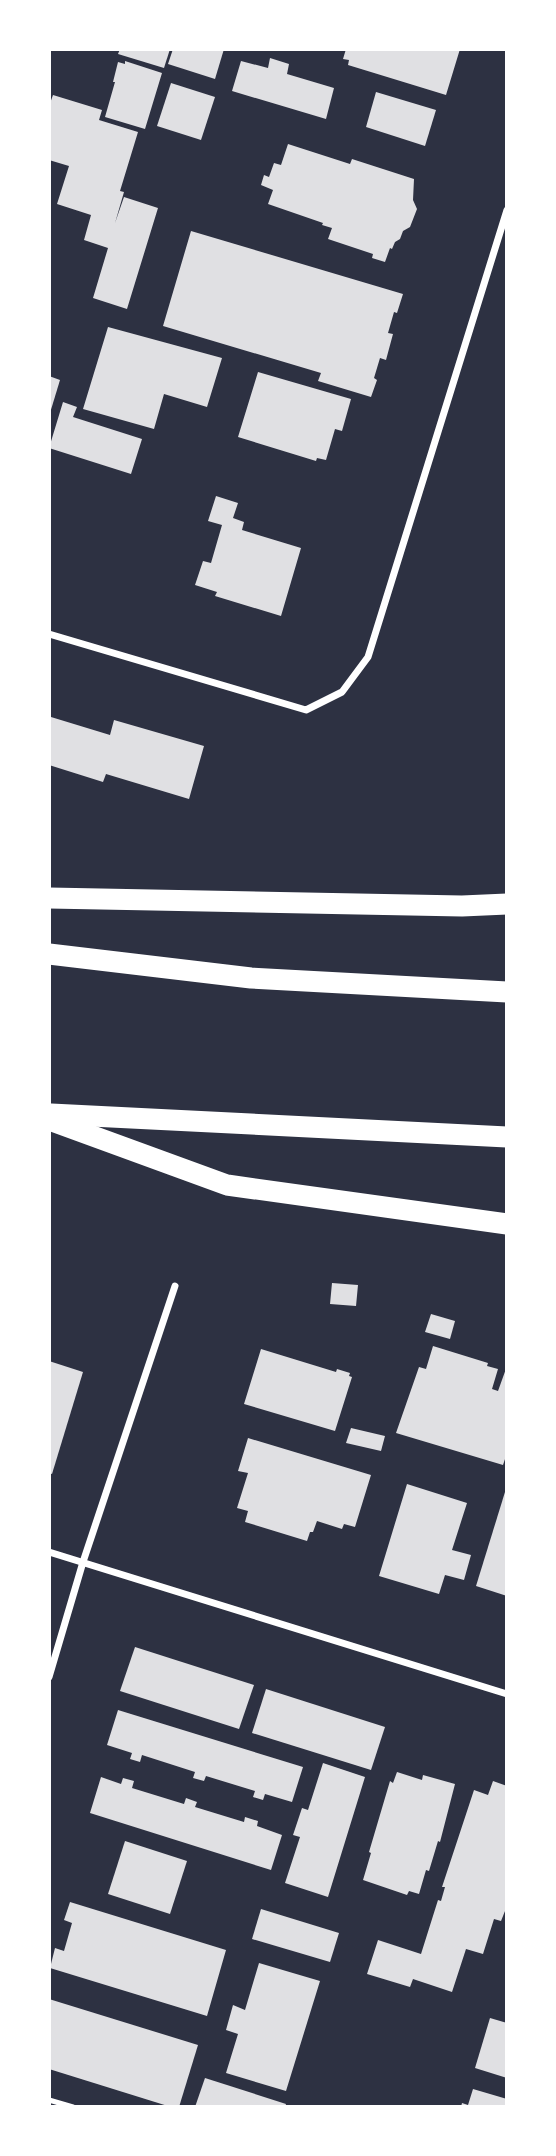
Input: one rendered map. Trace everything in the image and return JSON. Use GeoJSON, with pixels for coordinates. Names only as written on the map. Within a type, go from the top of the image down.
{"type":"FeatureCollection","features":[{"type":"Feature","properties":{"kind":"highway"},"geometry":{"type":"LineString","coordinates":[[49,898],[462,906],[507,904]]}},
{"type":"Feature","properties":{"kind":"highway"},"geometry":{"type":"LineString","coordinates":[[49,954],[251,978],[507,992]]}},
{"type":"Feature","properties":{"kind":"highway"},"geometry":{"type":"LineString","coordinates":[[49,1114],[507,1137]]}},
{"type":"Feature","properties":{"kind":"highway"},"geometry":{"type":"LineString","coordinates":[[49,1120],[227,1185],[507,1224]]}},
{"type":"Feature","properties":{"kind":"street"},"geometry":{"type":"LineString","coordinates":[[49,634],[306,709],[342,692],[368,657],[507,210]]}},
{"type":"Feature","properties":{"kind":"street"},"geometry":{"type":"LineString","coordinates":[[49,1677],[83,1562],[175,1286]]}},
{"type":"Feature","properties":{"kind":"street"},"geometry":{"type":"LineString","coordinates":[[49,1552],[507,1694]]}},
{"type":"Feature","properties":{"kind":"lane"},"geometry":{"type":"LineString","coordinates":[[49,2100],[73,2107]]}},
{"type":"Feature","properties":{"kind":"building"},"geometry":{"type":"Polygon","coordinates":[[[120,49],[170,49],[164,68],[118,54],[120,49]]]}},
{"type":"Feature","properties":{"kind":"building"},"geometry":{"type":"Polygon","coordinates":[[[173,49],[224,49],[215,79],[168,64],[173,49]]]}},
{"type":"Feature","properties":{"kind":"building"},"geometry":{"type":"Polygon","coordinates":[[[346,49],[460,49],[446,95],[348,65],[349,60],[343,59],[346,49]]]}},
{"type":"Feature","properties":{"kind":"building"},"geometry":{"type":"Polygon","coordinates":[[[270,58],[289,64],[287,74],[334,88],[326,119],[232,91],[241,61],[268,68],[270,58]]]}},
{"type":"Feature","properties":{"kind":"building"},"geometry":{"type":"Polygon","coordinates":[[[125,61],[162,73],[145,129],[105,117],[118,62],[125,64],[125,61]]]}},
{"type":"Feature","properties":{"kind":"building"},"geometry":{"type":"Polygon","coordinates":[[[171,83],[215,97],[201,140],[157,126],[171,83]]]}},
{"type":"Feature","properties":{"kind":"building"},"geometry":{"type":"Polygon","coordinates":[[[376,92],[436,110],[425,146],[366,127],[376,92]]]}},
{"type":"Feature","properties":{"kind":"building"},"geometry":{"type":"Polygon","coordinates":[[[53,95],[102,110],[99,120],[138,132],[120,191],[124,192],[115,223],[124,197],[158,208],[127,309],[93,298],[108,248],[84,240],[91,215],[57,204],[69,166],[49,160],[49,106],[53,95]]]}},
{"type":"Feature","properties":{"kind":"building"},"geometry":{"type":"Polygon","coordinates":[[[288,144],[350,164],[352,159],[414,179],[413,200],[417,209],[410,227],[403,231],[400,239],[390,248],[385,262],[372,258],[373,254],[328,239],[332,228],[322,225],[323,223],[268,204],[273,190],[261,185],[264,175],[269,177],[274,163],[281,165],[288,144]]]}},
{"type":"Feature","properties":{"kind":"building"},"geometry":{"type":"Polygon","coordinates":[[[191,231],[403,294],[388,333],[393,334],[386,360],[380,358],[371,397],[318,381],[321,373],[163,326],[191,231]]]}},
{"type":"Feature","properties":{"kind":"building"},"geometry":{"type":"Polygon","coordinates":[[[108,327],[222,358],[207,407],[164,394],[154,429],[83,409],[108,327]]]}},
{"type":"Feature","properties":{"kind":"building"},"geometry":{"type":"Polygon","coordinates":[[[258,372],[351,399],[342,431],[335,429],[326,460],[317,458],[316,461],[238,437],[258,372]]]}},
{"type":"Feature","properties":{"kind":"building"},"geometry":{"type":"Polygon","coordinates":[[[49,376],[60,380],[50,413],[49,413],[49,376]]]}},
{"type":"Feature","properties":{"kind":"building"},"geometry":{"type":"Polygon","coordinates":[[[63,402],[77,407],[73,417],[142,439],[131,474],[49,448],[63,402]]]}},
{"type":"Feature","properties":{"kind":"building"},"geometry":{"type":"Polygon","coordinates":[[[216,496],[238,503],[233,518],[244,522],[242,530],[301,548],[281,616],[215,596],[217,592],[195,585],[203,561],[211,563],[222,525],[208,521],[216,496]]]}},
{"type":"Feature","properties":{"kind":"building"},"geometry":{"type":"Polygon","coordinates":[[[51,717],[110,735],[114,720],[204,746],[189,799],[106,774],[103,782],[49,765],[51,717]]]}},
{"type":"Feature","properties":{"kind":"building"},"geometry":{"type":"Polygon","coordinates":[[[332,1283],[358,1285],[356,1306],[330,1304],[332,1283]]]}},
{"type":"Feature","properties":{"kind":"building"},"geometry":{"type":"Polygon","coordinates":[[[431,1314],[455,1321],[450,1339],[425,1332],[431,1314]]]}},
{"type":"Feature","properties":{"kind":"building"},"geometry":{"type":"Polygon","coordinates":[[[433,1346],[488,1363],[487,1366],[498,1369],[492,1389],[498,1391],[507,1366],[507,1453],[503,1465],[396,1433],[419,1367],[426,1369],[433,1346]]]}},
{"type":"Feature","properties":{"kind":"building"},"geometry":{"type":"Polygon","coordinates":[[[261,1349],[336,1372],[337,1369],[350,1373],[349,1376],[352,1377],[335,1431],[244,1404],[261,1349]]]}},
{"type":"Feature","properties":{"kind":"building"},"geometry":{"type":"Polygon","coordinates":[[[49,1361],[83,1372],[52,1474],[49,1473],[49,1361]]]}},
{"type":"Feature","properties":{"kind":"building"},"geometry":{"type":"Polygon","coordinates":[[[351,1428],[385,1436],[381,1451],[346,1443],[351,1428]]]}},
{"type":"Feature","properties":{"kind":"building"},"geometry":{"type":"Polygon","coordinates":[[[248,1438],[371,1475],[355,1527],[344,1524],[342,1529],[317,1521],[307,1541],[245,1522],[248,1511],[237,1508],[248,1473],[238,1471],[248,1438]]]}},
{"type":"Feature","properties":{"kind":"building"},"geometry":{"type":"Polygon","coordinates":[[[407,1484],[467,1503],[452,1550],[471,1555],[464,1580],[445,1575],[439,1594],[379,1576],[407,1484]]]}},
{"type":"Feature","properties":{"kind":"building"},"geometry":{"type":"Polygon","coordinates":[[[505,1492],[507,1493],[507,1596],[476,1586],[505,1492]]]}},
{"type":"Feature","properties":{"kind":"building"},"geometry":{"type":"Polygon","coordinates":[[[135,1647],[254,1685],[239,1729],[120,1691],[135,1647]]]}},
{"type":"Feature","properties":{"kind":"building"},"geometry":{"type":"Polygon","coordinates":[[[266,1689],[385,1727],[371,1770],[252,1733],[266,1689]]]}},
{"type":"Feature","properties":{"kind":"building"},"geometry":{"type":"Polygon","coordinates":[[[118,1710],[303,1767],[292,1802],[265,1794],[263,1800],[253,1797],[255,1791],[206,1776],[204,1781],[193,1778],[195,1772],[142,1755],[140,1762],[130,1759],[132,1753],[107,1745],[118,1710]]]}},
{"type":"Feature","properties":{"kind":"building"},"geometry":{"type":"Polygon","coordinates":[[[323,1763],[365,1777],[328,1897],[285,1883],[300,1837],[293,1835],[302,1808],[308,1810],[323,1763]]]}},
{"type":"Feature","properties":{"kind":"building"},"geometry":{"type":"Polygon","coordinates":[[[397,1772],[422,1780],[423,1775],[455,1784],[440,1842],[438,1841],[429,1871],[426,1870],[419,1894],[409,1891],[407,1895],[363,1880],[390,1781],[393,1783],[397,1772]]]}},
{"type":"Feature","properties":{"kind":"building"},"geometry":{"type":"Polygon","coordinates":[[[101,1777],[121,1784],[123,1778],[134,1781],[132,1788],[184,1804],[186,1798],[197,1802],[195,1807],[244,1822],[245,1817],[258,1821],[257,1826],[282,1835],[271,1870],[90,1813],[101,1777]]]}},
{"type":"Feature","properties":{"kind":"building"},"geometry":{"type":"Polygon","coordinates":[[[493,1781],[507,1786],[507,1906],[501,1921],[494,1919],[483,1954],[466,1949],[452,1992],[413,1979],[410,1987],[367,1974],[378,1940],[421,1954],[438,1900],[441,1901],[445,1887],[442,1887],[474,1790],[488,1795],[493,1781]]]}},
{"type":"Feature","properties":{"kind":"building"},"geometry":{"type":"Polygon","coordinates":[[[125,1841],[187,1861],[170,1914],[108,1894],[125,1841]]]}},
{"type":"Feature","properties":{"kind":"building"},"geometry":{"type":"Polygon","coordinates":[[[70,1902],[226,1950],[207,2016],[50,1968],[55,1948],[64,1951],[72,1923],[64,1920],[70,1902]]]}},
{"type":"Feature","properties":{"kind":"building"},"geometry":{"type":"Polygon","coordinates":[[[261,1909],[339,1933],[330,1962],[252,1939],[261,1909]]]}},
{"type":"Feature","properties":{"kind":"building"},"geometry":{"type":"Polygon","coordinates":[[[259,1963],[320,1981],[286,2091],[226,2073],[238,2034],[226,2030],[233,2005],[245,2010],[259,1963]]]}},
{"type":"Feature","properties":{"kind":"building"},"geometry":{"type":"Polygon","coordinates":[[[49,1999],[198,2045],[179,2107],[171,2107],[49,2069],[49,1999]]]}},
{"type":"Feature","properties":{"kind":"building"},"geometry":{"type":"Polygon","coordinates":[[[490,2018],[507,2023],[507,2078],[475,2068],[490,2018]]]}},
{"type":"Feature","properties":{"kind":"building"},"geometry":{"type":"Polygon","coordinates":[[[205,2078],[286,2104],[285,2107],[195,2107],[205,2078]]]}},
{"type":"Feature","properties":{"kind":"building"},"geometry":{"type":"Polygon","coordinates":[[[473,2089],[507,2099],[507,2107],[461,2107],[462,2103],[468,2105],[473,2089]]]}}]}
